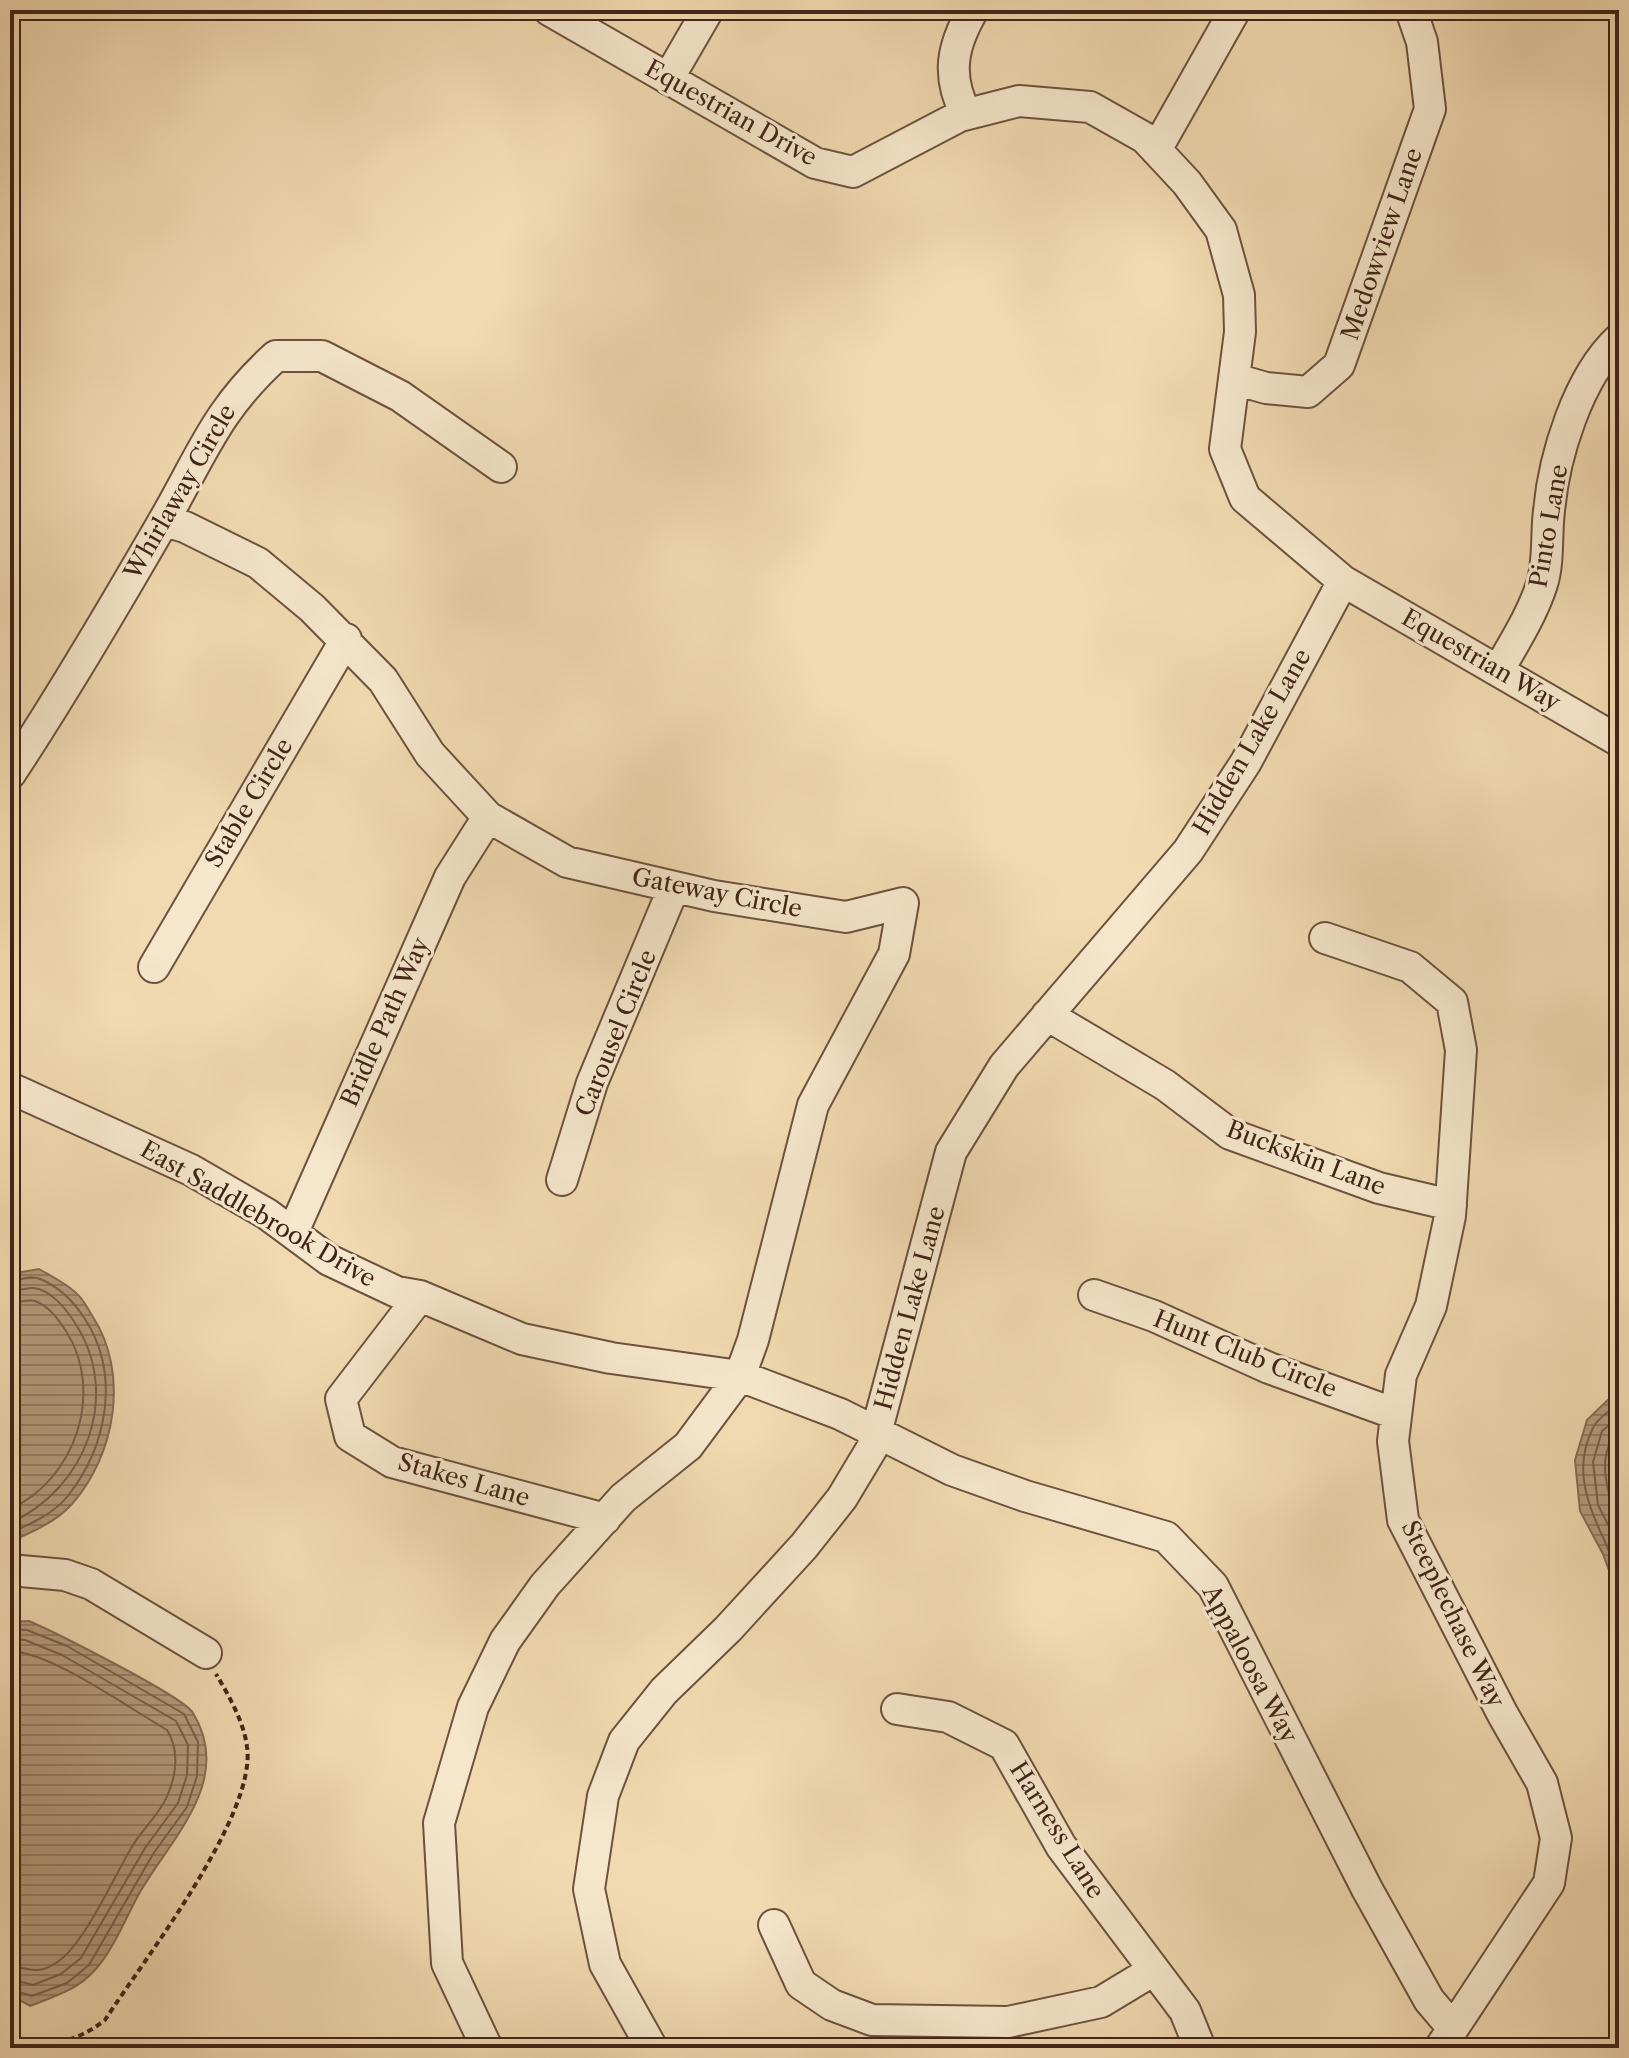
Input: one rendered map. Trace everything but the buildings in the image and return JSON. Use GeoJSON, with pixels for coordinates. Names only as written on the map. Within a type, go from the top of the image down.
{"type":"FeatureCollection","features":[{"type":"Feature","properties":{"kind":"street","name":"Equestrian Drive"},"geometry":{"type":"LineString","coordinates":[[549,10],[815,163],[853,172],[966,114],[1019,101],[1090,107],[1145,138],[1187,183],[1221,230],[1239,295],[1240,332],[1225,449],[1245,498],[1343,581]]}},
{"type":"Feature","properties":{"kind":"street"},"geometry":{"type":"LineString","coordinates":[[668,79],[708,10]]}},
{"type":"Feature","properties":{"kind":"street"},"geometry":{"type":"LineString","coordinates":[[966,114],[958,99],[951,68],[959,38],[973,10]]}},
{"type":"Feature","properties":{"kind":"street"},"geometry":{"type":"LineString","coordinates":[[1156,150],[1235,10]]}},
{"type":"Feature","properties":{"kind":"street","name":"Medowview Lane"},"geometry":{"type":"LineString","coordinates":[[1235,379],[1266,388],[1308,392],[1339,365],[1430,109],[1422,42],[1411,10]]}},
{"type":"Feature","properties":{"kind":"street","name":"Pinto Lane"},"geometry":{"type":"LineString","coordinates":[[1498,671],[1527,621],[1543,581],[1549,506],[1570,422],[1600,357],[1619,339]]}},
{"type":"Feature","properties":{"kind":"street","name":"Whirlaway Circle"},"geometry":{"type":"LineString","coordinates":[[10,774],[60,699],[164,521],[215,425],[244,385],[276,356],[322,356],[400,396],[501,467]]}},
{"type":"Feature","properties":{"kind":"street","name":"Gateway Circle"},"geometry":{"type":"LineString","coordinates":[[164,521],[185,527],[258,563],[346,639],[383,680],[430,754],[488,817],[567,862],[674,887],[846,917],[903,903],[894,954],[813,1105],[753,1340],[740,1376]]}},
{"type":"Feature","properties":{"kind":"street","name":"Equestrian Way"},"geometry":{"type":"LineString","coordinates":[[1343,581],[1619,741]]}},
{"type":"Feature","properties":{"kind":"street","name":"Hidden Lake Lane"},"geometry":{"type":"LineString","coordinates":[[652,2048],[605,1964],[589,1889],[603,1796],[624,1741],[664,1691],[728,1629],[804,1546],[842,1498],[872,1448],[951,1152],[1004,1066],[1188,851],[1246,762],[1343,581]]}},
{"type":"Feature","properties":{"kind":"street","name":"Stable Circle"},"geometry":{"type":"LineString","coordinates":[[154,967],[346,639]]}},
{"type":"Feature","properties":{"kind":"street","name":"Bridle Path Way"},"geometry":{"type":"LineString","coordinates":[[293,1232],[450,877],[488,817]]}},
{"type":"Feature","properties":{"kind":"street","name":"Carousel Circle"},"geometry":{"type":"LineString","coordinates":[[562,1180],[592,1083],[674,887]]}},
{"type":"Feature","properties":{"kind":"street","name":"Steeplechase Way"},"geometry":{"type":"LineString","coordinates":[[1325,938],[1410,967],[1452,1002],[1461,1050],[1451,1205],[1431,1306],[1401,1375],[1393,1441],[1403,1520],[1502,1713],[1542,1783],[1556,1838],[1549,1883],[1446,2037]]}},
{"type":"Feature","properties":{"kind":"street","name":"Buckskin Lane"},"geometry":{"type":"LineString","coordinates":[[1047,1015],[1165,1085],[1230,1134],[1379,1188],[1451,1205]]}},
{"type":"Feature","properties":{"kind":"street","name":"East Saddlebrook Drive"},"geometry":{"type":"LineString","coordinates":[[10,1088],[114,1132],[191,1170],[361,1278],[397,1292],[420,1296],[522,1339],[611,1358],[740,1376],[877,1431]]}},
{"type":"Feature","properties":{"kind":"street","name":"Hunt Club Circle"},"geometry":{"type":"LineString","coordinates":[[1094,1295],[1154,1316],[1269,1368],[1396,1414]]}},
{"type":"Feature","properties":{"kind":"street","name":"Stakes Lane"},"geometry":{"type":"LineString","coordinates":[[420,1296],[341,1399],[350,1436],[392,1462],[605,1519]]}},
{"type":"Feature","properties":{"kind":"street"},"geometry":{"type":"LineString","coordinates":[[487,2048],[447,1963],[439,1823],[473,1707],[505,1641],[545,1585],[623,1498],[688,1446],[740,1376]]}},
{"type":"Feature","properties":{"kind":"street","name":"Appaloosa Way"},"geometry":{"type":"LineString","coordinates":[[877,1431],[952,1470],[1025,1496],[1166,1537],[1213,1586],[1446,2037]]}},
{"type":"Feature","properties":{"kind":"street"},"geometry":{"type":"LineString","coordinates":[[10,1570],[65,1575],[91,1584],[206,1653]]}},
{"type":"Feature","properties":{"kind":"street","name":"Harness Lane"},"geometry":{"type":"LineString","coordinates":[[897,1709],[948,1717],[1004,1745],[1061,1846],[1185,2011],[1200,2048]]}},
{"type":"Feature","properties":{"kind":"street"},"geometry":{"type":"LineString","coordinates":[[774,1925],[801,1984],[832,2005],[872,2020],[1008,2022],[1101,2002],[1154,1970]]}},
{"type":"Feature","properties":{"kind":"path"},"geometry":{"type":"LineString","coordinates":[[10,2039],[24,2043],[83,2038],[105,2020],[205,1867],[225,1831],[241,1794],[248,1748],[231,1700],[206,1653]]}},
{"type":"Feature","properties":{"kind":"water"},"geometry":{"type":"Polygon","coordinates":[[[39,1269],[78,1294],[93,1317],[111,1363],[114,1388],[112,1413],[99,1462],[72,1504],[51,1521],[10,1542],[10,1274],[39,1269]]]}},
{"type":"Feature","properties":{"kind":"water"},"geometry":{"type":"Polygon","coordinates":[[[1619,1389],[1619,1598],[1603,1554],[1580,1511],[1575,1460],[1587,1420],[1619,1389]]]}},
{"type":"Feature","properties":{"kind":"water"},"geometry":{"type":"Polygon","coordinates":[[[29,1621],[117,1665],[184,1705],[193,1713],[204,1738],[207,1762],[203,1785],[194,1807],[140,1892],[101,1963],[72,1988],[30,2006],[10,1995],[10,1622],[29,1621]]]}}]}
